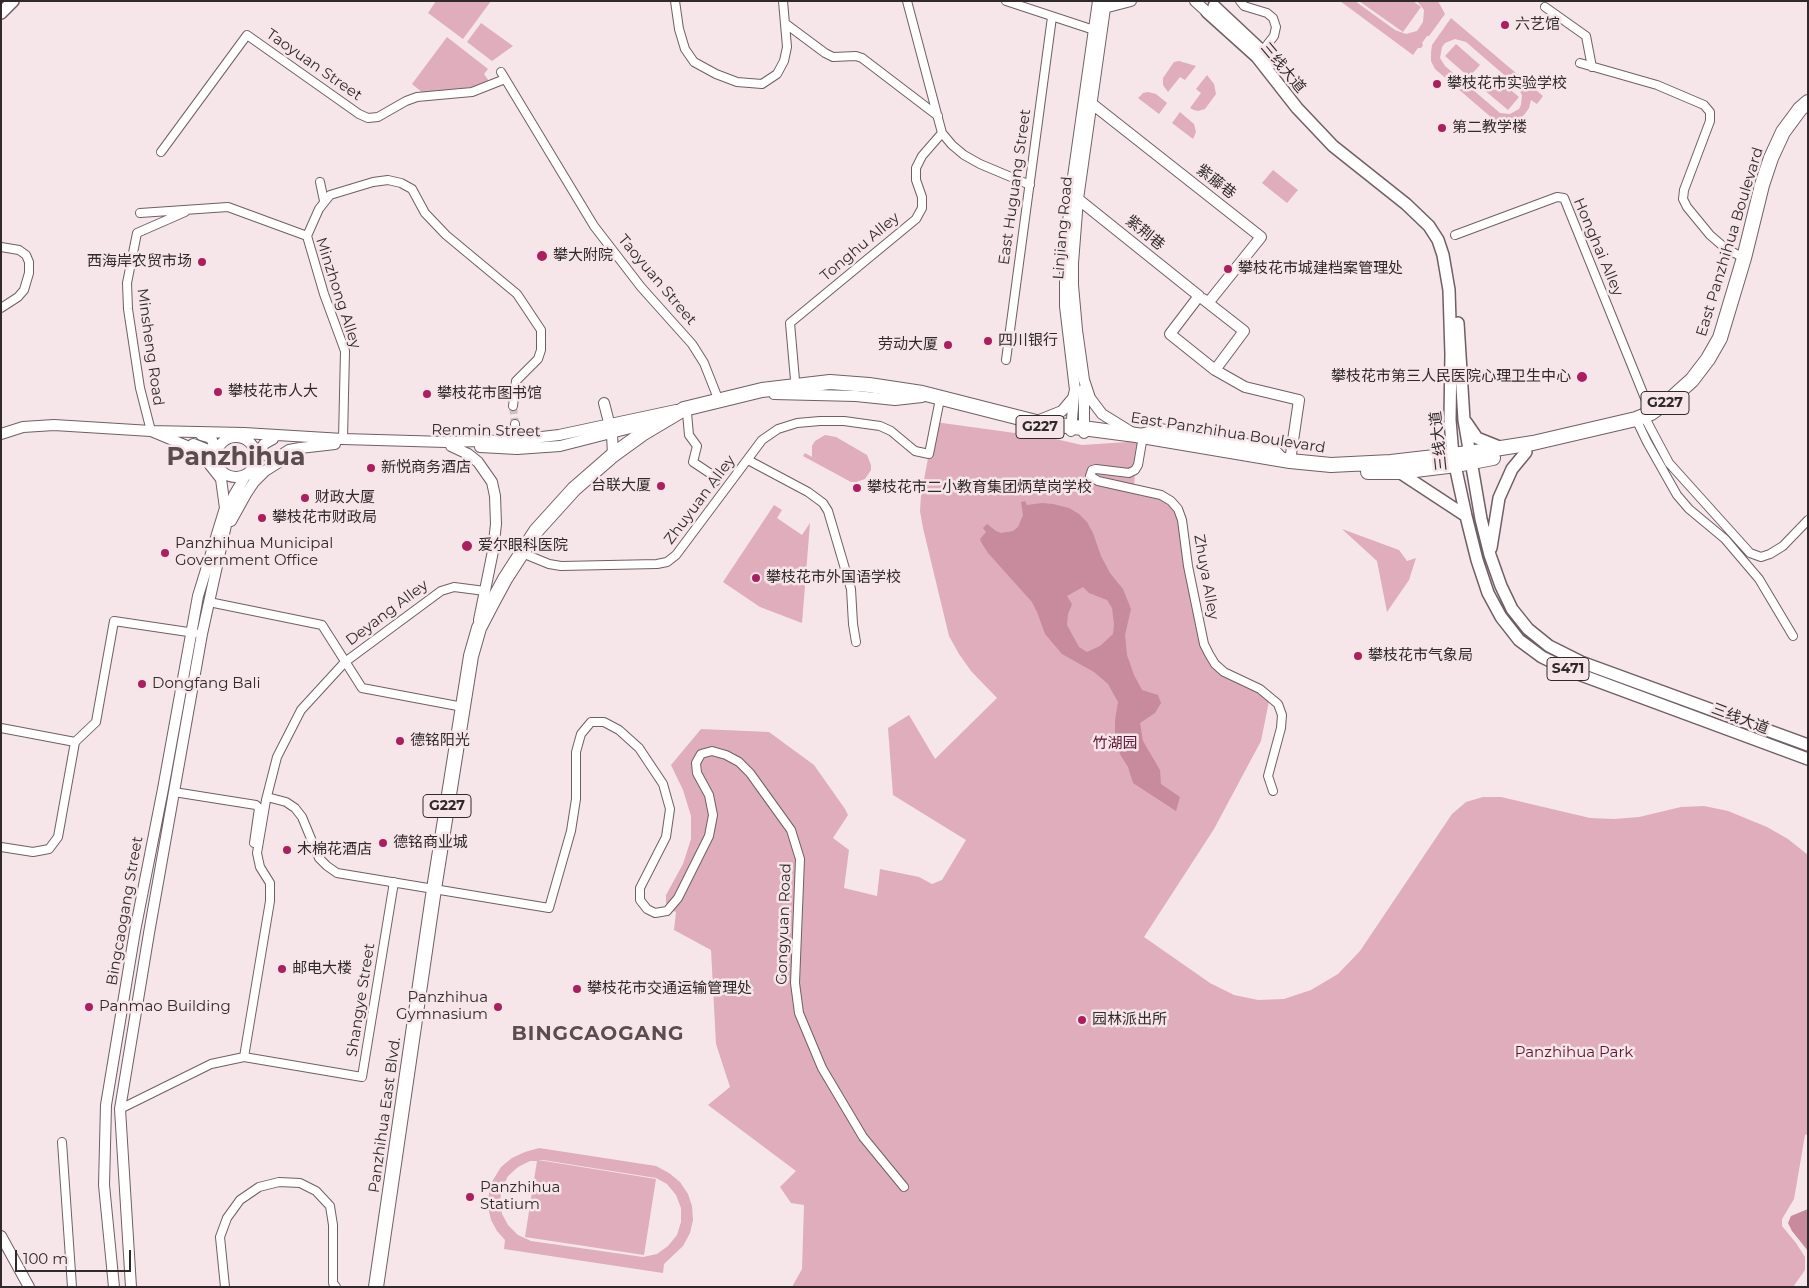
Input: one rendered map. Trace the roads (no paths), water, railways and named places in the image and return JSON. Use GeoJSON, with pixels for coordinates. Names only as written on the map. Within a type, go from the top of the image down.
{"type":"FeatureCollection","features":[{"type":"Feature","properties":{"kind":"highway","name":"East Panzhihua Boulevard"},"geometry":{"type":"LineString","coordinates":[[1470,458],[1502,448],[1643,419],[1672,398],[1692,380],[1708,359],[1720,338],[1771,158],[1783,132],[1800,109],[1808,102]]}},
{"type":"Feature","properties":{"kind":"highway","name":"East Panzhihua Boulevard"},"geometry":{"type":"LineString","coordinates":[[1140,437],[1295,469],[1330,472],[1399,472],[1470,458],[1526,452],[1643,419],[1675,404],[1694,385],[1727,337],[1749,260],[1766,188],[1774,165],[1788,135],[1808,110]]}},
{"type":"Feature","properties":{"kind":"highway","name":"East Panzhihua Boulevard"},"geometry":{"type":"LineString","coordinates":[[685,411],[719,401],[763,392],[830,387],[922,395],[1035,426],[1078,429]]}},
{"type":"Feature","properties":{"kind":"highway","name":"East Panzhihua Boulevard"},"geometry":{"type":"LineString","coordinates":[[685,411],[763,392]]}},
{"type":"Feature","properties":{"kind":"highway","name":"East Panzhihua Boulevard"},"geometry":{"type":"LineString","coordinates":[[940,401],[1036,422],[1287,460],[1331,465],[1430,458],[1455,461]]}},
{"type":"Feature","properties":{"kind":"highway","name":"Panzhihua East Blvd."},"geometry":{"type":"LineString","coordinates":[[382,1287],[463,707],[471,656],[479,628],[505,579],[536,531],[574,489],[642,434],[685,411]]}},
{"type":"Feature","properties":{"kind":"highway","name":"Panzhihua East Blvd."},"geometry":{"type":"LineString","coordinates":[[376,1287],[438,889],[477,656],[498,606],[528,555],[559,513],[601,472],[685,411]]}},
{"type":"Feature","properties":{"kind":"main road"},"geometry":{"type":"LineString","coordinates":[[1,13],[13,1]]}},
{"type":"Feature","properties":{"kind":"main road","name":"三线大道"},"geometry":{"type":"LineString","coordinates":[[1210,6],[1260,54],[1297,108],[1314,126],[1340,152],[1382,180],[1429,226],[1438,240],[1443,255],[1449,290],[1455,353],[1470,458],[1490,554],[1501,586],[1512,609],[1528,629],[1549,646],[1581,662],[1808,745]]}},
{"type":"Feature","properties":{"kind":"main road","name":"三线大道"},"geometry":{"type":"LineString","coordinates":[[1455,353],[1451,434],[1466,516],[1477,560],[1488,593],[1501,617],[1519,640],[1542,657],[1573,672],[1808,759]]}},
{"type":"Feature","properties":{"kind":"main road"},"geometry":{"type":"LineString","coordinates":[[1464,420],[1477,438],[1502,448]]}},
{"type":"Feature","properties":{"kind":"main road"},"geometry":{"type":"LineString","coordinates":[[1430,458],[1447,444],[1451,434]]}},
{"type":"Feature","properties":{"kind":"main road"},"geometry":{"type":"LineString","coordinates":[[1490,554],[1499,498],[1512,468],[1526,452]]}},
{"type":"Feature","properties":{"kind":"main road"},"geometry":{"type":"LineString","coordinates":[[1399,472],[1466,516]]}},
{"type":"Feature","properties":{"kind":"street"},"geometry":{"type":"LineString","coordinates":[[675,1],[679,29],[685,49],[694,62],[716,74],[737,82],[762,84],[777,74],[784,61],[787,47],[783,1]]}},
{"type":"Feature","properties":{"kind":"street"},"geometry":{"type":"LineString","coordinates":[[907,1],[942,133],[964,155],[980,164],[1030,185]]}},
{"type":"Feature","properties":{"kind":"street"},"geometry":{"type":"LineString","coordinates":[[1006,1],[1097,31]]}},
{"type":"Feature","properties":{"kind":"street"},"geometry":{"type":"LineString","coordinates":[[1100,4],[1131,1]]}},
{"type":"Feature","properties":{"kind":"street"},"geometry":{"type":"LineString","coordinates":[[1197,1],[1210,6]]}},
{"type":"Feature","properties":{"kind":"street"},"geometry":{"type":"LineString","coordinates":[[1240,1],[1244,6],[1267,13],[1273,18],[1276,27],[1274,36],[1260,54]]}},
{"type":"Feature","properties":{"kind":"street","name":"Linjiang Road"},"geometry":{"type":"LineString","coordinates":[[1078,429],[1064,285],[1100,4]]}},
{"type":"Feature","properties":{"kind":"street"},"geometry":{"type":"LineString","coordinates":[[1545,7],[1586,36],[1592,67]]}},
{"type":"Feature","properties":{"kind":"street","name":"East Huguang Street"},"geometry":{"type":"LineString","coordinates":[[1006,360],[1052,16]]}},
{"type":"Feature","properties":{"kind":"street"},"geometry":{"type":"LineString","coordinates":[[786,24],[824,53],[833,57],[856,56],[862,58],[938,116]]}},
{"type":"Feature","properties":{"kind":"street","name":"Taoyuan Street"},"geometry":{"type":"LineString","coordinates":[[161,152],[247,35],[368,118],[378,117],[395,103],[417,97],[472,92],[503,76],[594,226],[641,287],[692,344],[704,363],[719,401]]}},
{"type":"Feature","properties":{"kind":"street"},"geometry":{"type":"LineString","coordinates":[[1580,63],[1657,84],[1704,105],[1710,112],[1710,121],[1684,190],[1683,199],[1687,207],[1710,235],[1725,248],[1744,258]]}},
{"type":"Feature","properties":{"kind":"street","name":"紫藤巷"},"geometry":{"type":"LineString","coordinates":[[1087,103],[1261,237],[1208,303]]}},
{"type":"Feature","properties":{"kind":"street","name":"Tonghu Alley"},"geometry":{"type":"LineString","coordinates":[[795,380],[790,323],[916,219],[922,208],[922,197],[916,180],[916,168],[922,156],[942,133]]}},
{"type":"Feature","properties":{"kind":"street"},"geometry":{"type":"LineString","coordinates":[[307,236],[324,201],[330,195],[373,182],[388,180],[401,183],[412,189],[425,213],[446,235],[517,294],[541,330],[541,350],[538,359],[516,381],[513,406]]}},
{"type":"Feature","properties":{"kind":"street"},"geometry":{"type":"LineString","coordinates":[[320,182],[324,201]]}},
{"type":"Feature","properties":{"kind":"street","name":"Honghai Alley"},"geometry":{"type":"LineString","coordinates":[[1455,234],[1557,197],[1564,198],[1643,419]]}},
{"type":"Feature","properties":{"kind":"street","name":"Linjiang Road"},"geometry":{"type":"LineString","coordinates":[[1074,199],[1073,285],[1084,380],[1095,406],[1110,420],[1140,437]]}},
{"type":"Feature","properties":{"kind":"street","name":"紫荆巷"},"geometry":{"type":"LineString","coordinates":[[1074,199],[1244,331],[1215,370]]}},
{"type":"Feature","properties":{"kind":"street","name":"Minzhong Alley"},"geometry":{"type":"LineString","coordinates":[[140,213],[228,207],[307,236],[324,294],[345,351],[342,441]]}},
{"type":"Feature","properties":{"kind":"street","name":"Minsheng Road"},"geometry":{"type":"LineString","coordinates":[[150,432],[140,388],[128,309],[127,283],[136,233],[189,210]]}},
{"type":"Feature","properties":{"kind":"street"},"geometry":{"type":"LineString","coordinates":[[1,247],[19,250],[26,255],[29,262],[29,273],[24,290],[18,297],[1,308]]}},
{"type":"Feature","properties":{"kind":"street"},"geometry":{"type":"LineString","coordinates":[[1199,296],[1170,334],[1215,370],[1245,387],[1299,400],[1287,460]]}},
{"type":"Feature","properties":{"kind":"street","name":"G227"},"geometry":{"type":"LineString","coordinates":[[763,392],[795,380],[832,377],[870,380],[922,395]]}},
{"type":"Feature","properties":{"kind":"street"},"geometry":{"type":"LineString","coordinates":[[1078,429],[1084,380]]}},
{"type":"Feature","properties":{"kind":"street"},"geometry":{"type":"LineString","coordinates":[[1036,422],[1062,410],[1072,398],[1075,390]]}},
{"type":"Feature","properties":{"kind":"street","name":"Zhuyuan Alley"},"geometry":{"type":"LineString","coordinates":[[528,555],[537,560],[561,566],[658,564],[667,562],[676,555],[762,440],[778,429],[797,422],[820,421],[844,421],[880,426],[891,431],[915,451],[929,454],[940,401]]}},
{"type":"Feature","properties":{"kind":"street"},"geometry":{"type":"LineString","coordinates":[[601,472],[613,456],[611,429],[604,403]]}},
{"type":"Feature","properties":{"kind":"street"},"geometry":{"type":"LineString","coordinates":[[685,411],[689,435],[697,446],[694,462],[717,478],[716,481]]}},
{"type":"Feature","properties":{"kind":"street","name":"Renmin Street"},"geometry":{"type":"LineString","coordinates":[[342,441],[517,449],[560,446],[611,429],[685,411]]}},
{"type":"Feature","properties":{"kind":"street","name":"Renmin Street"},"geometry":{"type":"LineString","coordinates":[[342,441],[446,442],[516,440],[611,429],[669,418]]}},
{"type":"Feature","properties":{"kind":"street"},"geometry":{"type":"LineString","coordinates":[[1643,419],[1669,462],[1750,553],[1761,557],[1770,554],[1783,546],[1808,520]]}},
{"type":"Feature","properties":{"kind":"street"},"geometry":{"type":"LineString","coordinates":[[1643,419],[1647,442],[1677,495],[1725,540],[1760,579],[1793,636]]}},
{"type":"Feature","properties":{"kind":"street"},"geometry":{"type":"LineString","coordinates":[[515,424],[516,440]]}},
{"type":"Feature","properties":{"kind":"street"},"geometry":{"type":"LineString","coordinates":[[1,434],[23,427],[54,425],[150,432],[342,441]]}},
{"type":"Feature","properties":{"kind":"street"},"geometry":{"type":"LineString","coordinates":[[150,432],[179,442],[196,451],[217,465],[227,476],[233,477],[265,470]]}},
{"type":"Feature","properties":{"kind":"street"},"geometry":{"type":"LineString","coordinates":[[180,432],[236,437],[342,441]]}},
{"type":"Feature","properties":{"kind":"street"},"geometry":{"type":"LineString","coordinates":[[168,438],[190,443],[203,449],[208,450],[212,448],[214,445],[211,438],[195,433]]}},
{"type":"Feature","properties":{"kind":"street"},"geometry":{"type":"LineString","coordinates":[[236,437],[248,441],[255,451],[254,464],[239,485],[217,547],[225,508],[217,465],[217,450],[224,441],[236,437]]}},
{"type":"Feature","properties":{"kind":"street","name":"Zhuya Alley"},"geometry":{"type":"LineString","coordinates":[[1140,437],[1138,465],[1135,470],[1129,473],[1096,469],[1092,470],[1090,476],[1098,481],[1161,495],[1171,501],[1178,509],[1182,520],[1192,585],[1204,644],[1209,654],[1215,664],[1224,672],[1260,689],[1278,704],[1282,715],[1281,728],[1268,776],[1273,791]]}},
{"type":"Feature","properties":{"kind":"street"},"geometry":{"type":"LineString","coordinates":[[273,439],[264,444],[261,450],[263,454],[272,458],[289,450],[342,441]]}},
{"type":"Feature","properties":{"kind":"street"},"geometry":{"type":"LineString","coordinates":[[217,547],[237,508],[265,470],[287,456],[312,446]]}},
{"type":"Feature","properties":{"kind":"street"},"geometry":{"type":"LineString","coordinates":[[451,446],[478,462],[492,482],[495,496],[496,524],[485,591],[471,656]]}},
{"type":"Feature","properties":{"kind":"street"},"geometry":{"type":"LineString","coordinates":[[196,451],[212,467],[221,480]]}},
{"type":"Feature","properties":{"kind":"street","name":"Zhuyuan Alley"},"geometry":{"type":"LineString","coordinates":[[748,460],[808,492],[823,503],[828,511],[852,589],[853,624],[856,642]]}},
{"type":"Feature","properties":{"kind":"street","name":"Bingcaogang Street"},"geometry":{"type":"LineString","coordinates":[[131,1287],[120,1109],[217,547]]}},
{"type":"Feature","properties":{"kind":"street","name":"Bingcaogang Street"},"geometry":{"type":"LineString","coordinates":[[114,1287],[104,1185],[106,1104],[135,931],[198,596],[217,547]]}},
{"type":"Feature","properties":{"kind":"street","name":"Deyang Alley"},"geometry":{"type":"LineString","coordinates":[[208,602],[322,625],[345,662],[441,591],[454,587],[485,591]]}},
{"type":"Feature","properties":{"kind":"street"},"geometry":{"type":"LineString","coordinates":[[1,847],[34,852],[49,849],[58,837],[75,742],[96,722],[114,621],[202,634]]}},
{"type":"Feature","properties":{"kind":"street"},"geometry":{"type":"LineString","coordinates":[[244,1057],[270,901],[270,883],[260,867],[257,853],[267,797],[277,757],[301,710],[345,662],[362,688],[463,707]]}},
{"type":"Feature","properties":{"kind":"street","name":"Gongyuan Road"},"geometry":{"type":"LineString","coordinates":[[438,889],[549,908],[571,830],[576,799],[576,752],[581,734],[591,722],[604,722],[619,730],[639,748],[663,784],[670,808],[666,837],[640,888],[640,900],[647,909],[655,913],[667,911],[678,898],[708,836],[713,815],[710,795],[697,773],[696,763],[702,754],[712,751],[726,755],[739,762],[750,773],[791,830],[800,859],[795,983],[799,1013],[822,1068],[863,1137],[904,1187]]}},
{"type":"Feature","properties":{"kind":"street"},"geometry":{"type":"LineString","coordinates":[[1,728],[75,742]]}},
{"type":"Feature","properties":{"kind":"street"},"geometry":{"type":"LineString","coordinates":[[174,792],[256,805],[259,808],[252,849],[257,853]]}},
{"type":"Feature","properties":{"kind":"street"},"geometry":{"type":"LineString","coordinates":[[267,797],[286,802],[295,808],[302,817],[319,858],[337,873],[438,889]]}},
{"type":"Feature","properties":{"kind":"street","name":"Shangye Street"},"geometry":{"type":"LineString","coordinates":[[120,1109],[211,1064],[244,1057],[362,1076],[394,882]]}},
{"type":"Feature","properties":{"kind":"street"},"geometry":{"type":"LineString","coordinates":[[62,1142],[72,1287]]}},
{"type":"Feature","properties":{"kind":"street"},"geometry":{"type":"LineString","coordinates":[[225,1287],[220,1236],[227,1218],[240,1200],[258,1187],[279,1182],[300,1183],[316,1191],[330,1206],[333,1225],[333,1284],[336,1287]]}},
{"type":"Feature","properties":{"kind":"street"},"geometry":{"type":"LineString","coordinates":[[1,1236],[29,1287]]}},
{"type":"Feature","properties":{"kind":"tunnel"},"geometry":{"type":"LineString","coordinates":[[513,406],[515,424]]}},
{"type":"Feature","properties":{"kind":"place","name":"六艺馆"},"geometry":{"type":"Point","coordinates":[1505,25]}},
{"type":"Feature","properties":{"kind":"place","name":"攀枝花市实验学校"},"geometry":{"type":"Point","coordinates":[1437,84]}},
{"type":"Feature","properties":{"kind":"place","name":"第二教学楼"},"geometry":{"type":"Point","coordinates":[1442,128]}},
{"type":"Feature","properties":{"kind":"place","name":"攀大附院"},"geometry":{"type":"Point","coordinates":[542,256]}},
{"type":"Feature","properties":{"kind":"place","name":"西海岸农贸市场"},"geometry":{"type":"Point","coordinates":[202,262]}},
{"type":"Feature","properties":{"kind":"place","name":"攀枝花市城建档案管理处"},"geometry":{"type":"Point","coordinates":[1228,269]}},
{"type":"Feature","properties":{"kind":"place","name":"四川银行"},"geometry":{"type":"Point","coordinates":[988,341]}},
{"type":"Feature","properties":{"kind":"place","name":"劳动大厦"},"geometry":{"type":"Point","coordinates":[948,345]}},
{"type":"Feature","properties":{"kind":"place","name":"攀枝花市第三人民医院心理卫生中心"},"geometry":{"type":"Point","coordinates":[1582,377]}},
{"type":"Feature","properties":{"kind":"place","name":"攀枝花市人大"},"geometry":{"type":"Point","coordinates":[218,392]}},
{"type":"Feature","properties":{"kind":"place","name":"攀枝花市图书馆"},"geometry":{"type":"Point","coordinates":[427,394]}},
{"type":"Feature","properties":{"kind":"place","name":"新悦商务酒店"},"geometry":{"type":"Point","coordinates":[371,468]}},
{"type":"Feature","properties":{"kind":"place","name":"台联大厦"},"geometry":{"type":"Point","coordinates":[661,486]}},
{"type":"Feature","properties":{"kind":"place","name":"攀枝花市二小教育集团炳草岗学校"},"geometry":{"type":"Point","coordinates":[857,488]}},
{"type":"Feature","properties":{"kind":"place","name":"财政大厦"},"geometry":{"type":"Point","coordinates":[305,498]}},
{"type":"Feature","properties":{"kind":"place","name":"攀枝花市财政局"},"geometry":{"type":"Point","coordinates":[262,518]}},
{"type":"Feature","properties":{"kind":"place","name":"爱尔眼科医院"},"geometry":{"type":"Point","coordinates":[467,546]}},
{"type":"Feature","properties":{"kind":"place","name":"Panzhihua Municipal Government Office"},"geometry":{"type":"Point","coordinates":[165,553]}},
{"type":"Feature","properties":{"kind":"place","name":"攀枝花市外国语学校"},"geometry":{"type":"Point","coordinates":[756,578]}},
{"type":"Feature","properties":{"kind":"place","name":"攀枝花市气象局"},"geometry":{"type":"Point","coordinates":[1358,656]}},
{"type":"Feature","properties":{"kind":"place","name":"Dongfang Bali"},"geometry":{"type":"Point","coordinates":[142,684]}},
{"type":"Feature","properties":{"kind":"place","name":"德铭阳光"},"geometry":{"type":"Point","coordinates":[400,741]}},
{"type":"Feature","properties":{"kind":"place","name":"德铭商业城"},"geometry":{"type":"Point","coordinates":[383,843]}},
{"type":"Feature","properties":{"kind":"place","name":"木棉花酒店"},"geometry":{"type":"Point","coordinates":[287,850]}},
{"type":"Feature","properties":{"kind":"place","name":"邮电大楼"},"geometry":{"type":"Point","coordinates":[282,969]}},
{"type":"Feature","properties":{"kind":"place","name":"攀枝花市交通运输管理处"},"geometry":{"type":"Point","coordinates":[577,989]}},
{"type":"Feature","properties":{"kind":"place","name":"Panmao Building"},"geometry":{"type":"Point","coordinates":[89,1007]}},
{"type":"Feature","properties":{"kind":"place","name":"Panzhihua Gymnasium"},"geometry":{"type":"Point","coordinates":[498,1007]}},
{"type":"Feature","properties":{"kind":"place","name":"园林派出所"},"geometry":{"type":"Point","coordinates":[1082,1020]}},
{"type":"Feature","properties":{"kind":"place","name":"Panzhihua Statium"},"geometry":{"type":"Point","coordinates":[470,1197]}},
{"type":"Feature","properties":{"kind":"district","name":"Panzhihua"},"geometry":{"type":"Point","coordinates":[236,458]}},
{"type":"Feature","properties":{"kind":"district","name":"BINGCAOGANG"},"geometry":{"type":"Point","coordinates":[598,1034]}},
{"type":"Feature","properties":{"kind":"park label","name":"竹湖园"},"geometry":{"type":"Point","coordinates":[1115,744]}},
{"type":"Feature","properties":{"kind":"park label","name":"Panzhihua Park"},"geometry":{"type":"Point","coordinates":[1574,1053]}}]}
